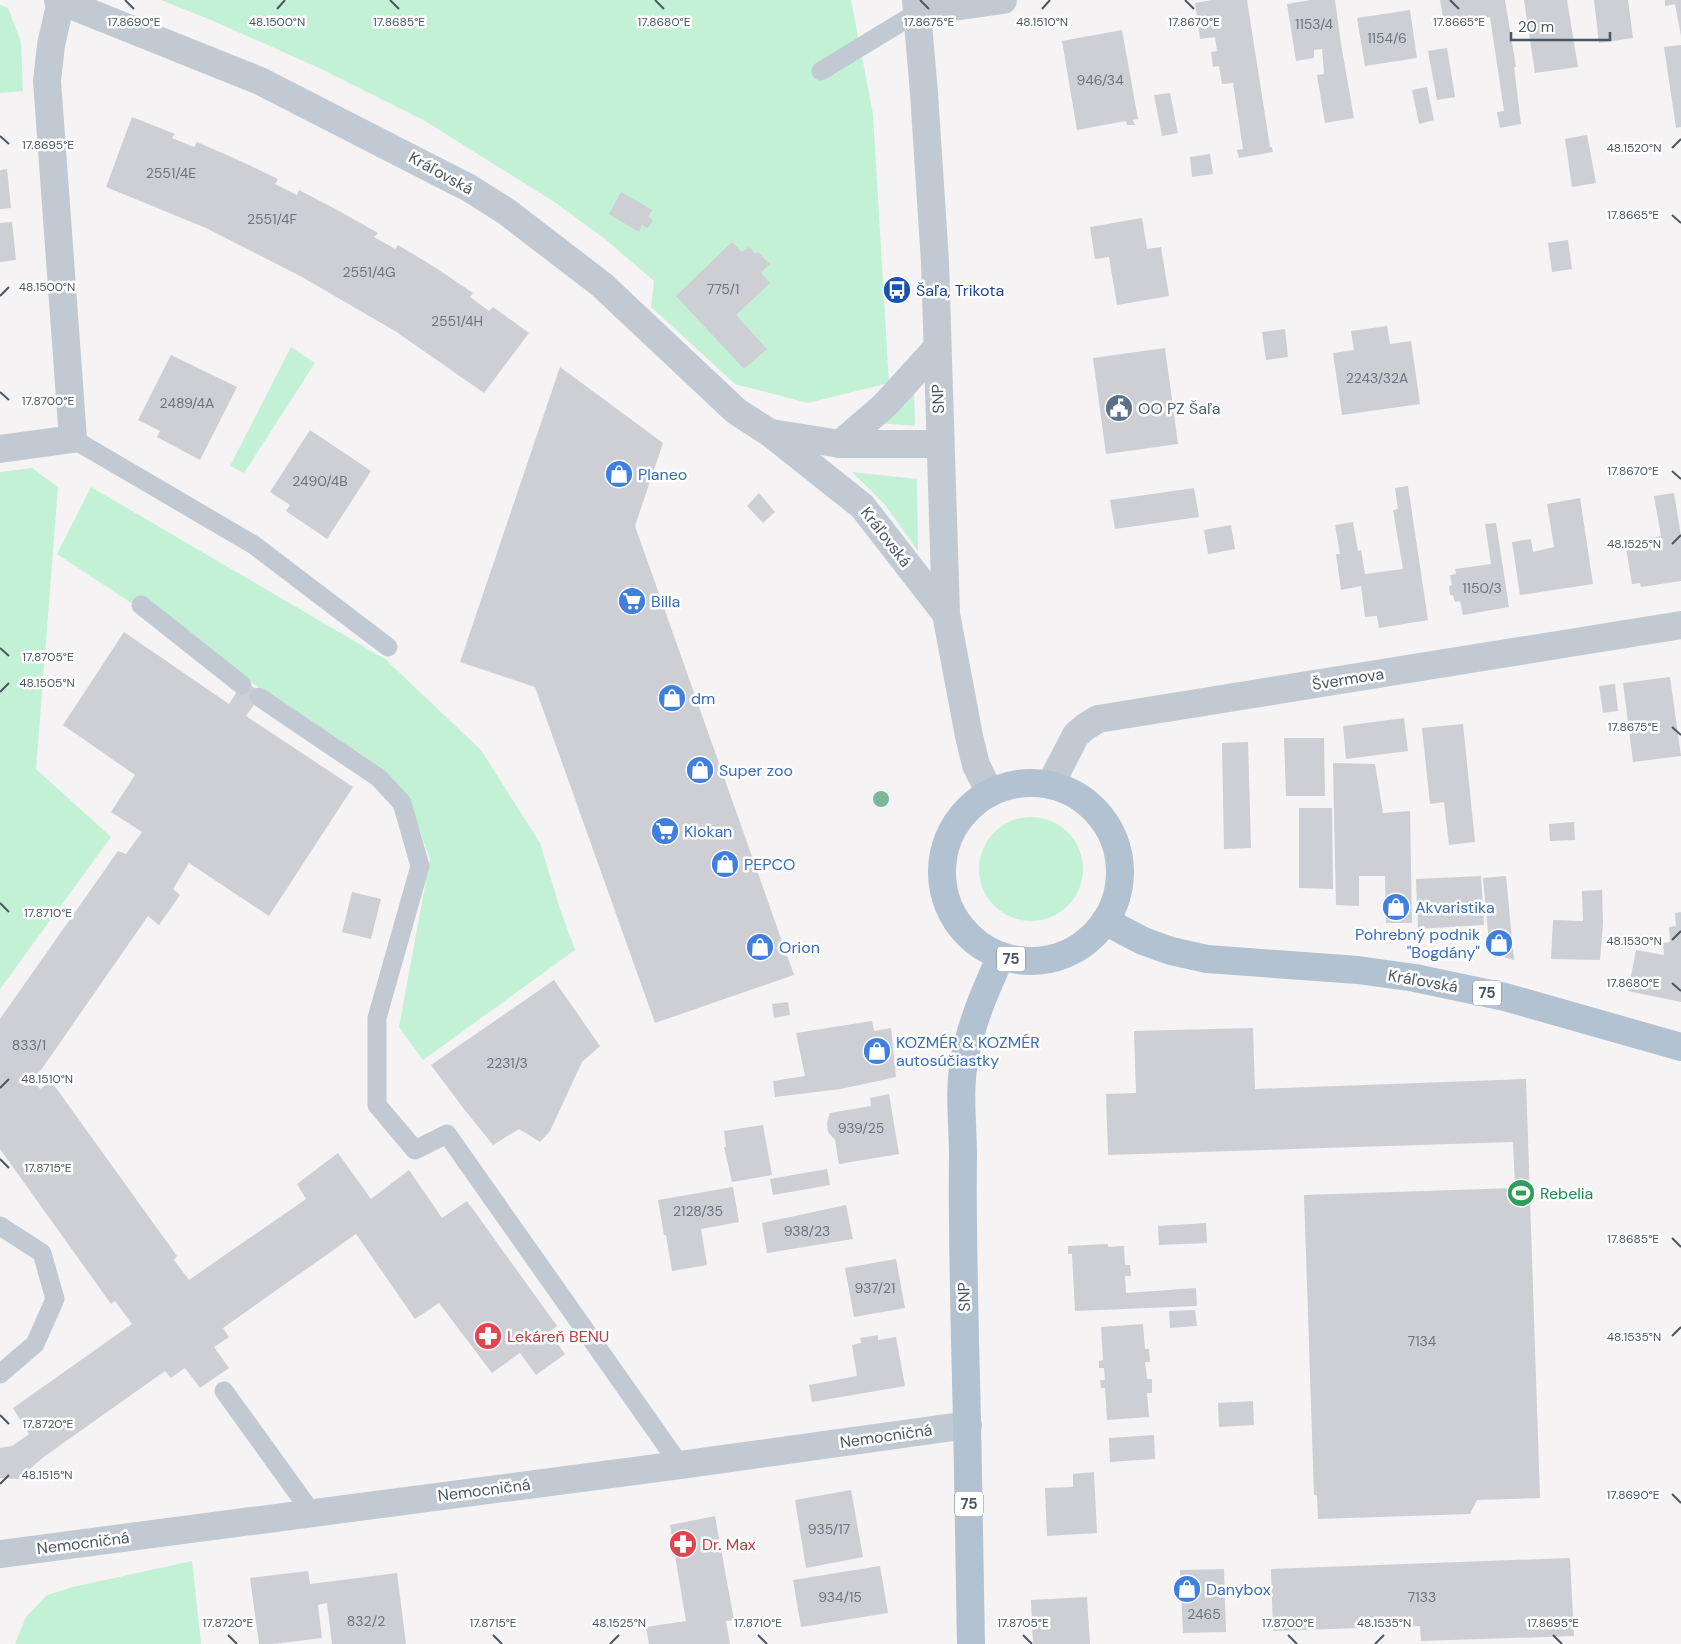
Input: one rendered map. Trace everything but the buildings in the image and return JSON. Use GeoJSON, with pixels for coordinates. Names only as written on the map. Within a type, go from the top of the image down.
{"type":"FeatureCollection","features":[{"type":"Feature","properties":{"kind":"main road","name":"75"},"geometry":{"type":"LineString","coordinates":[[1030,783],[1050,785],[1071,792],[1088,804],[1103,820],[1114,839],[1119,860],[1119,881],[1114,902],[1105,921],[1092,936],[1077,948],[1059,957],[1040,961],[1020,961],[1001,956],[977,943],[966,934],[954,918],[945,899],[942,879],[942,858],[948,838],[958,820],[972,805],[990,793],[1009,786],[1030,783]]}},
{"type":"Feature","properties":{"kind":"main road","name":"Kráľovská"},"geometry":{"type":"LineString","coordinates":[[1105,921],[1143,941],[1170,951],[1207,959],[1349,969],[1415,978],[1505,996],[1681,1047]]}},
{"type":"Feature","properties":{"kind":"main road","name":"SNP"},"geometry":{"type":"LineString","coordinates":[[970,1644],[968,1425],[961,1194],[963,1155],[960,1088],[965,1055],[974,1022],[983,996],[1001,956]]}},
{"type":"Feature","properties":{"kind":"street"},"geometry":{"type":"LineString","coordinates":[[917,6],[1003,0]]}},
{"type":"Feature","properties":{"kind":"street"},"geometry":{"type":"LineString","coordinates":[[0,449],[73,439],[47,81],[50,45],[60,1]]}},
{"type":"Feature","properties":{"kind":"street","name":"Kráľovská"},"geometry":{"type":"LineString","coordinates":[[60,1],[260,81],[469,188],[514,217],[602,285],[736,411],[770,433],[862,506],[946,614]]}},
{"type":"Feature","properties":{"kind":"street","name":"SNP"},"geometry":{"type":"LineString","coordinates":[[917,6],[935,262],[939,444],[946,614],[976,765],[990,793]]}},
{"type":"Feature","properties":{"kind":"street"},"geometry":{"type":"LineString","coordinates":[[840,444],[885,405],[937,348]]}},
{"type":"Feature","properties":{"kind":"street","name":"Kráľovská"},"geometry":{"type":"LineString","coordinates":[[770,433],[840,444],[939,444]]}},
{"type":"Feature","properties":{"kind":"street","name":"Švermova"},"geometry":{"type":"LineString","coordinates":[[1050,785],[1076,735],[1098,719],[1681,625]]}},
{"type":"Feature","properties":{"kind":"street","name":"Nemocničná"},"geometry":{"type":"LineString","coordinates":[[0,1554],[680,1465],[968,1425]]}},
{"type":"Feature","properties":{"kind":"lane"},"geometry":{"type":"LineString","coordinates":[[821,70],[917,6]]}},
{"type":"Feature","properties":{"kind":"lane"},"geometry":{"type":"LineString","coordinates":[[73,439],[254,545],[388,647]]}},
{"type":"Feature","properties":{"kind":"lane"},"geometry":{"type":"LineString","coordinates":[[141,605],[242,685]]}},
{"type":"Feature","properties":{"kind":"lane"},"geometry":{"type":"LineString","coordinates":[[259,697],[379,778],[402,803],[420,866],[377,1018],[377,1105],[415,1150],[447,1134],[680,1465]]}},
{"type":"Feature","properties":{"kind":"lane"},"geometry":{"type":"LineString","coordinates":[[0,1226],[42,1253],[55,1299],[35,1344],[0,1374]]}},
{"type":"Feature","properties":{"kind":"lane"},"geometry":{"type":"LineString","coordinates":[[224,1391],[312,1513]]}},
{"type":"Feature","properties":{"kind":"green space"},"geometry":{"type":"Polygon","coordinates":[[[161,0],[851,0],[873,114],[889,383],[808,403],[735,384],[651,307],[654,281],[605,239],[553,201],[425,121],[317,67],[161,0]]]}},
{"type":"Feature","properties":{"kind":"green space"},"geometry":{"type":"Polygon","coordinates":[[[0,5],[8,8],[21,42],[23,91],[0,93],[0,5]]]}},
{"type":"Feature","properties":{"kind":"green space"},"geometry":{"type":"Polygon","coordinates":[[[291,347],[315,363],[244,473],[230,466],[291,347]]]}},
{"type":"Feature","properties":{"kind":"green space"},"geometry":{"type":"Polygon","coordinates":[[[914,390],[915,426],[878,423],[914,390]]]}},
{"type":"Feature","properties":{"kind":"green space"},"geometry":{"type":"Polygon","coordinates":[[[32,468],[58,487],[36,769],[111,837],[0,989],[0,472],[32,468]]]}},
{"type":"Feature","properties":{"kind":"green space"},"geometry":{"type":"Polygon","coordinates":[[[852,472],[917,479],[918,551],[886,506],[852,472]]]}},
{"type":"Feature","properties":{"kind":"green space"},"geometry":{"type":"Polygon","coordinates":[[[91,487],[385,659],[481,750],[540,843],[560,909],[575,950],[423,1060],[399,1027],[430,859],[407,795],[377,765],[57,554],[91,487]]]}},
{"type":"Feature","properties":{"kind":"green space"},"geometry":{"type":"Polygon","coordinates":[[[1031,817],[1051,821],[1068,832],[1079,849],[1083,869],[1079,889],[1068,906],[1051,917],[1031,921],[1011,917],[994,906],[983,889],[979,869],[983,849],[994,832],[1011,821],[1031,817]]]}},
{"type":"Feature","properties":{"kind":"green space"},"geometry":{"type":"Polygon","coordinates":[[[192,1561],[201,1644],[15,1644],[26,1617],[47,1595],[73,1587],[192,1561]]]}},
{"type":"Feature","properties":{"kind":"place","name":"Šaľa, Trikota"},"geometry":{"type":"Point","coordinates":[897,290]}},
{"type":"Feature","properties":{"kind":"place","name":"OO PZ Šaľa"},"geometry":{"type":"Point","coordinates":[1119,408]}},
{"type":"Feature","properties":{"kind":"place","name":"Planeo"},"geometry":{"type":"Point","coordinates":[619,474]}},
{"type":"Feature","properties":{"kind":"place","name":"Billa"},"geometry":{"type":"Point","coordinates":[632,601]}},
{"type":"Feature","properties":{"kind":"place","name":"dm"},"geometry":{"type":"Point","coordinates":[672,698]}},
{"type":"Feature","properties":{"kind":"place","name":"Super zoo"},"geometry":{"type":"Point","coordinates":[700,770]}},
{"type":"Feature","properties":{"kind":"place","name":"Klokan"},"geometry":{"type":"Point","coordinates":[665,831]}},
{"type":"Feature","properties":{"kind":"place","name":"PEPCO"},"geometry":{"type":"Point","coordinates":[725,864]}},
{"type":"Feature","properties":{"kind":"place","name":"Akvaristika"},"geometry":{"type":"Point","coordinates":[1396,907]}},
{"type":"Feature","properties":{"kind":"place","name":"Pohrebný podnik \"Bogdány\""},"geometry":{"type":"Point","coordinates":[1499,943]}},
{"type":"Feature","properties":{"kind":"place","name":"Orion"},"geometry":{"type":"Point","coordinates":[760,947]}},
{"type":"Feature","properties":{"kind":"place","name":"KOZMÉR & KOZMÉR autosúčiastky"},"geometry":{"type":"Point","coordinates":[877,1051]}},
{"type":"Feature","properties":{"kind":"place","name":"Rebelia"},"geometry":{"type":"Point","coordinates":[1521,1193]}},
{"type":"Feature","properties":{"kind":"place","name":"Lekáreň BENU"},"geometry":{"type":"Point","coordinates":[488,1336]}},
{"type":"Feature","properties":{"kind":"place","name":"Dr. Max"},"geometry":{"type":"Point","coordinates":[683,1544]}},
{"type":"Feature","properties":{"kind":"place","name":"Danybox"},"geometry":{"type":"Point","coordinates":[1187,1589]}}]}
